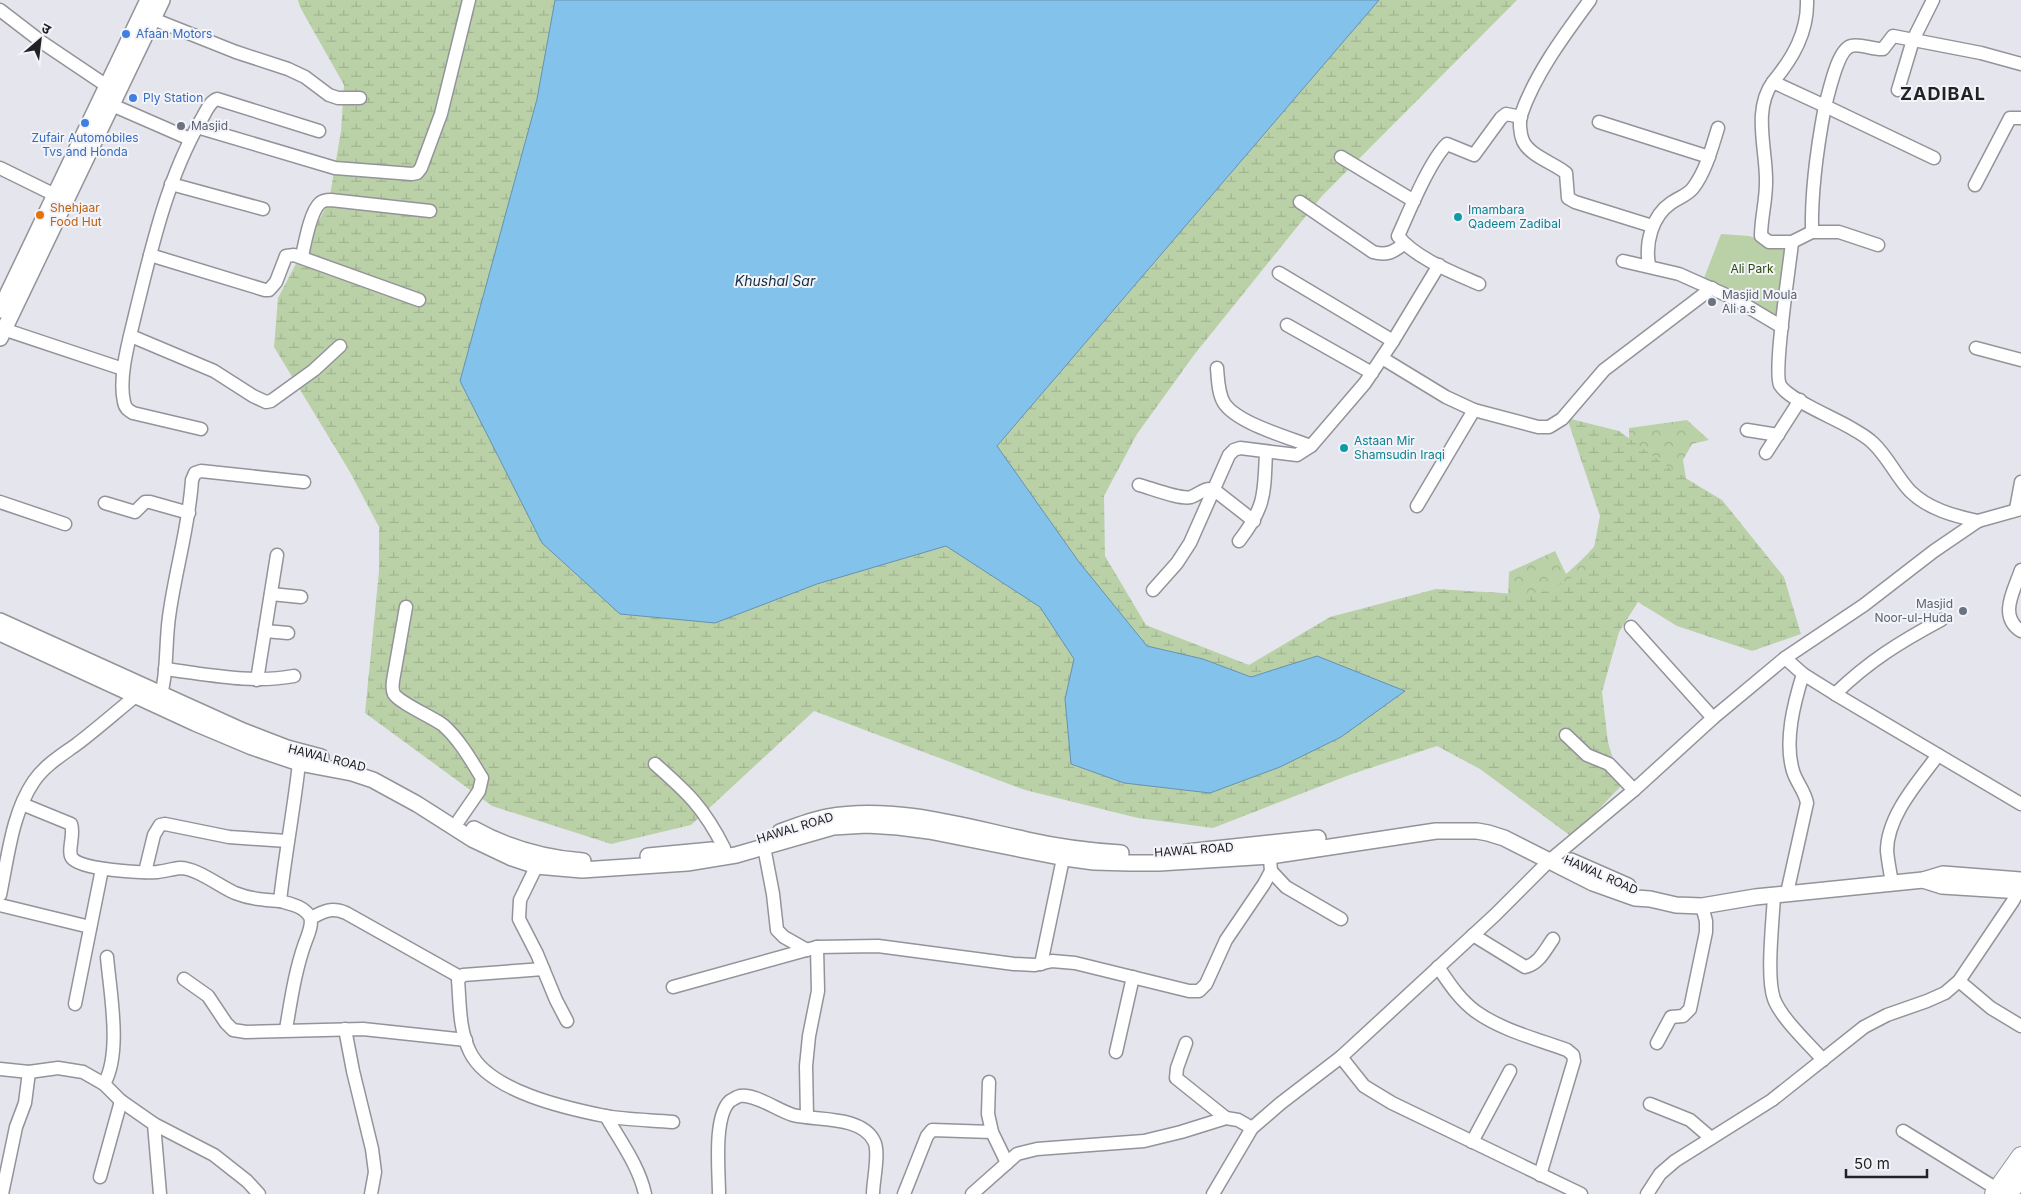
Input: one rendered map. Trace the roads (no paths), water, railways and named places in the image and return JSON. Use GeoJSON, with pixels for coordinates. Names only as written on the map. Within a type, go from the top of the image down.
{"type":"FeatureCollection","features":[{"type":"Feature","properties":{"kind":"highway"},"geometry":{"type":"LineString","coordinates":[[2000,1192],[2021,1156]]}},
{"type":"Feature","properties":{"kind":"highway"},"geometry":{"type":"LineString","coordinates":[[2000,1192],[2021,1175]]}},
{"type":"Feature","properties":{"kind":"main road"},"geometry":{"type":"LineString","coordinates":[[0,310],[148,0]]}},
{"type":"Feature","properties":{"kind":"main road"},"geometry":{"type":"LineString","coordinates":[[1,332],[162,0]]}},
{"type":"Feature","properties":{"kind":"main road","name":"HAWAL ROAD"},"geometry":{"type":"LineString","coordinates":[[0,621],[252,747],[299,763],[352,773],[373,780],[402,795],[472,840],[512,858],[539,861],[582,870],[687,863],[833,827],[898,827],[1065,852],[1094,862],[1159,863],[1270,857],[1436,831],[1476,831],[1504,838],[1553,858],[1593,883],[1635,898],[1676,904],[1702,906],[1781,894],[1827,891],[1892,882],[1923,880],[1943,874],[2020,887]]}},
{"type":"Feature","properties":{"kind":"main road","name":"HAWAL ROAD"},"geometry":{"type":"LineString","coordinates":[[0,632],[137,695],[159,700],[287,748],[353,762],[368,768],[405,785],[459,820],[539,861],[593,861],[758,846]]}},
{"type":"Feature","properties":{"kind":"street"},"geometry":{"type":"LineString","coordinates":[[197,127],[335,168],[417,173],[425,159],[441,114],[469,0]]}},
{"type":"Feature","properties":{"kind":"street"},"geometry":{"type":"LineString","coordinates":[[1590,0],[1562,38],[1547,64],[1520,117],[1521,132],[1524,142],[1530,150],[1566,172],[1568,198],[1575,202],[1652,226]]}},
{"type":"Feature","properties":{"kind":"street"},"geometry":{"type":"LineString","coordinates":[[1807,0],[1799,45],[1766,92],[1762,109],[1766,185],[1761,236],[1768,242],[1792,242],[1812,232],[1839,232],[1878,245]]}},
{"type":"Feature","properties":{"kind":"street"},"geometry":{"type":"LineString","coordinates":[[1898,90],[1912,40],[1933,0]]}},
{"type":"Feature","properties":{"kind":"street"},"geometry":{"type":"LineString","coordinates":[[0,10],[43,43],[107,86]]}},
{"type":"Feature","properties":{"kind":"street"},"geometry":{"type":"LineString","coordinates":[[153,19],[228,50],[288,69],[305,77],[329,95],[338,98],[360,98]]}},
{"type":"Feature","properties":{"kind":"street"},"geometry":{"type":"LineString","coordinates":[[1812,232],[1815,173],[1825,106],[1833,75],[1846,49],[1852,46],[1883,49],[1892,36],[1981,53],[2021,64]]}},
{"type":"Feature","properties":{"kind":"street"},"geometry":{"type":"LineString","coordinates":[[1773,82],[1934,158]]}},
{"type":"Feature","properties":{"kind":"street"},"geometry":{"type":"LineString","coordinates":[[201,429],[133,413],[126,408],[124,401],[124,369],[131,336],[150,255],[171,184],[190,139],[210,104],[217,99],[319,131]]}},
{"type":"Feature","properties":{"kind":"street"},"geometry":{"type":"LineString","coordinates":[[112,105],[190,139]]}},
{"type":"Feature","properties":{"kind":"street"},"geometry":{"type":"LineString","coordinates":[[1479,284],[1439,265],[1404,244],[1398,236],[1435,161],[1447,144],[1474,154],[1501,118],[1506,114],[1520,117]]}},
{"type":"Feature","properties":{"kind":"street"},"geometry":{"type":"LineString","coordinates":[[1975,185],[2010,118],[2021,118]]}},
{"type":"Feature","properties":{"kind":"street"},"geometry":{"type":"LineString","coordinates":[[1599,122],[1708,156]]}},
{"type":"Feature","properties":{"kind":"street"},"geometry":{"type":"LineString","coordinates":[[1649,265],[1647,255],[1652,226],[1660,212],[1670,203],[1692,190],[1700,178],[1718,128]]}},
{"type":"Feature","properties":{"kind":"street"},"geometry":{"type":"LineString","coordinates":[[1341,157],[1414,201]]}},
{"type":"Feature","properties":{"kind":"street"},"geometry":{"type":"LineString","coordinates":[[0,168],[55,195]]}},
{"type":"Feature","properties":{"kind":"street"},"geometry":{"type":"LineString","coordinates":[[171,184],[263,209]]}},
{"type":"Feature","properties":{"kind":"street"},"geometry":{"type":"LineString","coordinates":[[302,256],[314,213],[318,205],[323,201],[331,200],[430,210]]}},
{"type":"Feature","properties":{"kind":"street"},"geometry":{"type":"LineString","coordinates":[[1300,202],[1373,252],[1383,255],[1391,253],[1404,244]]}},
{"type":"Feature","properties":{"kind":"street"},"geometry":{"type":"LineString","coordinates":[[1792,242],[1778,373],[1780,385],[1789,394],[1851,428],[1872,442],[1911,492],[1946,514],[1978,522]]}},
{"type":"Feature","properties":{"kind":"street"},"geometry":{"type":"LineString","coordinates":[[150,255],[265,290],[269,290],[276,282],[286,256],[302,256],[419,300]]}},
{"type":"Feature","properties":{"kind":"street"},"geometry":{"type":"LineString","coordinates":[[1623,260],[1679,274],[1735,299],[1782,327]]}},
{"type":"Feature","properties":{"kind":"street"},"geometry":{"type":"LineString","coordinates":[[1153,590],[1177,563],[1190,543],[1229,455],[1234,450],[1240,448],[1297,456],[1311,446],[1356,395],[1372,373],[1439,265]]}},
{"type":"Feature","properties":{"kind":"street"},"geometry":{"type":"LineString","coordinates":[[1279,273],[1393,341]]}},
{"type":"Feature","properties":{"kind":"street"},"geometry":{"type":"LineString","coordinates":[[1382,358],[1446,397],[1474,410],[1538,427],[1549,427],[1562,419],[1604,370],[1712,288]]}},
{"type":"Feature","properties":{"kind":"street"},"geometry":{"type":"LineString","coordinates":[[1287,325],[1372,373]]}},
{"type":"Feature","properties":{"kind":"street"},"geometry":{"type":"LineString","coordinates":[[1,332],[124,369]]}},
{"type":"Feature","properties":{"kind":"street"},"geometry":{"type":"LineString","coordinates":[[131,336],[214,371],[253,396],[266,402],[271,401],[314,370],[340,346]]}},
{"type":"Feature","properties":{"kind":"street"},"geometry":{"type":"LineString","coordinates":[[1976,348],[2021,360]]}},
{"type":"Feature","properties":{"kind":"street"},"geometry":{"type":"LineString","coordinates":[[1217,368],[1218,387],[1223,402],[1231,411],[1243,419],[1311,446]]}},
{"type":"Feature","properties":{"kind":"street"},"geometry":{"type":"LineString","coordinates":[[1766,453],[1800,400]]}},
{"type":"Feature","properties":{"kind":"street"},"geometry":{"type":"LineString","coordinates":[[1417,506],[1474,410]]}},
{"type":"Feature","properties":{"kind":"street"},"geometry":{"type":"LineString","coordinates":[[1747,430],[1778,435]]}},
{"type":"Feature","properties":{"kind":"street"},"geometry":{"type":"LineString","coordinates":[[1239,541],[1254,521],[1260,509],[1264,492],[1266,452]]}},
{"type":"Feature","properties":{"kind":"street"},"geometry":{"type":"LineString","coordinates":[[159,700],[165,669],[169,615],[189,513],[192,480],[195,473],[201,471],[304,482]]}},
{"type":"Feature","properties":{"kind":"street"},"geometry":{"type":"LineString","coordinates":[[1212,1194],[1252,1128],[1341,1057],[1553,858],[1634,790],[1713,718],[1785,658],[1864,604],[1934,551],[1978,522],[2018,509],[2021,482]]}},
{"type":"Feature","properties":{"kind":"street"},"geometry":{"type":"LineString","coordinates":[[1139,485],[1183,498],[1191,497],[1207,488],[1213,488],[1254,521]]}},
{"type":"Feature","properties":{"kind":"street"},"geometry":{"type":"LineString","coordinates":[[0,502],[65,524]]}},
{"type":"Feature","properties":{"kind":"street"},"geometry":{"type":"LineString","coordinates":[[105,503],[136,512],[145,502],[150,502],[189,513]]}},
{"type":"Feature","properties":{"kind":"street"},"geometry":{"type":"LineString","coordinates":[[258,680],[277,555]]}},
{"type":"Feature","properties":{"kind":"street"},"geometry":{"type":"LineString","coordinates":[[2021,570],[2008,609],[2008,616],[2016,628],[2021,631]]}},
{"type":"Feature","properties":{"kind":"street"},"geometry":{"type":"LineString","coordinates":[[271,594],[301,597]]}},
{"type":"Feature","properties":{"kind":"street"},"geometry":{"type":"LineString","coordinates":[[406,607],[393,680],[394,694],[443,726],[455,738],[482,778],[479,791],[459,820]]}},
{"type":"Feature","properties":{"kind":"street"},"geometry":{"type":"LineString","coordinates":[[1835,694],[1858,671],[1880,655],[1941,620]]}},
{"type":"Feature","properties":{"kind":"street"},"geometry":{"type":"LineString","coordinates":[[1631,627],[1713,718]]}},
{"type":"Feature","properties":{"kind":"street"},"geometry":{"type":"LineString","coordinates":[[265,631],[288,633]]}},
{"type":"Feature","properties":{"kind":"street"},"geometry":{"type":"LineString","coordinates":[[1785,658],[1803,674],[1835,694],[2021,804]]}},
{"type":"Feature","properties":{"kind":"street"},"geometry":{"type":"LineString","coordinates":[[165,669],[258,680],[277,680],[294,676]]}},
{"type":"Feature","properties":{"kind":"street"},"geometry":{"type":"LineString","coordinates":[[1803,674],[1791,727],[1789,754],[1796,782],[1806,796],[1807,803],[1781,894],[1770,978],[1774,999],[1783,1014],[1823,1060]]}},
{"type":"Feature","properties":{"kind":"street"},"geometry":{"type":"LineString","coordinates":[[0,895],[14,826],[22,804],[34,781],[50,763],[137,695]]}},
{"type":"Feature","properties":{"kind":"street"},"geometry":{"type":"LineString","coordinates":[[1566,735],[1587,755],[1609,764],[1634,790]]}},
{"type":"Feature","properties":{"kind":"street"},"geometry":{"type":"LineString","coordinates":[[1892,882],[1887,851],[1893,825],[1905,799],[1938,755]]}},
{"type":"Feature","properties":{"kind":"street"},"geometry":{"type":"LineString","coordinates":[[280,901],[299,763]]}},
{"type":"Feature","properties":{"kind":"street"},"geometry":{"type":"LineString","coordinates":[[655,764],[688,793],[704,812],[724,848]]}},
{"type":"Feature","properties":{"kind":"street"},"geometry":{"type":"LineString","coordinates":[[22,804],[71,824],[73,830],[70,853],[77,862],[102,869],[145,872],[182,868],[246,897],[280,901],[296,905],[305,910],[311,918],[310,929],[298,963],[286,1029]]}},
{"type":"Feature","properties":{"kind":"street"},"geometry":{"type":"LineString","coordinates":[[145,872],[154,835],[160,825],[166,824],[229,837],[287,841]]}},
{"type":"Feature","properties":{"kind":"street"},"geometry":{"type":"LineString","coordinates":[[758,846],[773,894],[777,930],[784,937],[812,948]]}},
{"type":"Feature","properties":{"kind":"street"},"geometry":{"type":"LineString","coordinates":[[1041,964],[1065,852]]}},
{"type":"Feature","properties":{"kind":"street"},"geometry":{"type":"LineString","coordinates":[[673,987],[812,948],[848,945],[878,946],[1014,964],[1041,964],[1052,961],[1075,963],[1199,991],[1206,984],[1226,940],[1264,884],[1270,857]]}},
{"type":"Feature","properties":{"kind":"street"},"geometry":{"type":"LineString","coordinates":[[1270,857],[1286,887],[1341,918]]}},
{"type":"Feature","properties":{"kind":"street"},"geometry":{"type":"LineString","coordinates":[[539,861],[520,900],[519,919],[567,1021]]}},
{"type":"Feature","properties":{"kind":"street"},"geometry":{"type":"LineString","coordinates":[[75,1004],[102,869]]}},
{"type":"Feature","properties":{"kind":"street"},"geometry":{"type":"LineString","coordinates":[[1647,1194],[1660,1174],[1676,1161],[1772,1100],[1874,1021],[1945,993],[1959,981],[2020,887]]}},
{"type":"Feature","properties":{"kind":"street"},"geometry":{"type":"LineString","coordinates":[[0,904],[90,927]]}},
{"type":"Feature","properties":{"kind":"street"},"geometry":{"type":"LineString","coordinates":[[1657,1043],[1663,1028],[1671,1017],[1683,1016],[1690,1009],[1706,932],[1706,921],[1702,906]]}},
{"type":"Feature","properties":{"kind":"street"},"geometry":{"type":"LineString","coordinates":[[311,918],[328,909],[346,912],[460,977]]}},
{"type":"Feature","properties":{"kind":"street"},"geometry":{"type":"LineString","coordinates":[[1473,935],[1525,967],[1532,965],[1540,958],[1553,939]]}},
{"type":"Feature","properties":{"kind":"street"},"geometry":{"type":"LineString","coordinates":[[807,1116],[806,1066],[809,1036],[818,991],[812,948]]}},
{"type":"Feature","properties":{"kind":"street"},"geometry":{"type":"LineString","coordinates":[[104,1084],[113,1060],[114,1039],[107,957]]}},
{"type":"Feature","properties":{"kind":"street"},"geometry":{"type":"LineString","coordinates":[[1438,967],[1456,993],[1476,1011],[1498,1024],[1567,1050],[1573,1055],[1574,1061],[1540,1175]]}},
{"type":"Feature","properties":{"kind":"street"},"geometry":{"type":"LineString","coordinates":[[543,969],[463,975],[460,977],[458,980],[461,1018],[466,1040],[479,1065],[496,1078],[523,1092],[563,1106],[606,1116],[673,1122]]}},
{"type":"Feature","properties":{"kind":"street"},"geometry":{"type":"LineString","coordinates":[[1116,1052],[1133,977]]}},
{"type":"Feature","properties":{"kind":"street"},"geometry":{"type":"LineString","coordinates":[[184,979],[208,996],[233,1030],[246,1032],[286,1029],[363,1029],[466,1040]]}},
{"type":"Feature","properties":{"kind":"street"},"geometry":{"type":"LineString","coordinates":[[1959,981],[1986,1004],[2021,1026]]}},
{"type":"Feature","properties":{"kind":"street"},"geometry":{"type":"LineString","coordinates":[[345,1029],[352,1071],[372,1149],[375,1172],[371,1194]]}},
{"type":"Feature","properties":{"kind":"street"},"geometry":{"type":"LineString","coordinates":[[1186,1043],[1177,1068],[1176,1078],[1226,1118]]}},
{"type":"Feature","properties":{"kind":"street"},"geometry":{"type":"LineString","coordinates":[[1341,1057],[1364,1086],[1392,1103],[1581,1194]]}},
{"type":"Feature","properties":{"kind":"street"},"geometry":{"type":"LineString","coordinates":[[0,1069],[29,1072],[58,1068],[82,1072],[104,1084],[121,1101],[154,1124],[214,1156],[259,1194]]}},
{"type":"Feature","properties":{"kind":"street"},"geometry":{"type":"LineString","coordinates":[[1472,1142],[1510,1071]]}},
{"type":"Feature","properties":{"kind":"street"},"geometry":{"type":"LineString","coordinates":[[2,1194],[16,1128],[25,1103],[29,1072]]}},
{"type":"Feature","properties":{"kind":"street"},"geometry":{"type":"LineString","coordinates":[[989,1082],[988,1114],[992,1132],[1007,1163]]}},
{"type":"Feature","properties":{"kind":"street"},"geometry":{"type":"LineString","coordinates":[[719,1194],[718,1136],[722,1117],[729,1102],[740,1096],[755,1098],[796,1116],[833,1119],[852,1124],[867,1133],[874,1141],[876,1151],[873,1194]]}},
{"type":"Feature","properties":{"kind":"street"},"geometry":{"type":"LineString","coordinates":[[100,1177],[121,1101]]}},
{"type":"Feature","properties":{"kind":"street"},"geometry":{"type":"LineString","coordinates":[[1650,1104],[1690,1120],[1712,1138]]}},
{"type":"Feature","properties":{"kind":"street"},"geometry":{"type":"LineString","coordinates":[[606,1116],[634,1163],[645,1194]]}},
{"type":"Feature","properties":{"kind":"street"},"geometry":{"type":"LineString","coordinates":[[972,1194],[1017,1154],[1037,1149],[1144,1141],[1226,1118],[1238,1120],[1252,1128]]}},
{"type":"Feature","properties":{"kind":"street"},"geometry":{"type":"LineString","coordinates":[[154,1124],[160,1194]]}},
{"type":"Feature","properties":{"kind":"street"},"geometry":{"type":"LineString","coordinates":[[904,1194],[927,1136],[932,1130],[992,1132]]}},
{"type":"Feature","properties":{"kind":"street"},"geometry":{"type":"LineString","coordinates":[[1903,1131],[2000,1192]]}},
{"type":"Feature","properties":{"kind":"water","name":"Khushal Sar"},"geometry":{"type":"Polygon","coordinates":[[[555,0],[1379,0],[997,446],[1079,562],[1147,646],[1203,659],[1251,677],[1317,656],[1405,691],[1341,737],[1280,767],[1210,793],[1124,783],[1071,764],[1065,699],[1074,659],[1040,607],[946,546],[817,584],[715,623],[620,614],[542,543],[460,381],[537,99],[555,0]]]}},
{"type":"Feature","properties":{"kind":"place","name":"Afaan Motors"},"geometry":{"type":"Point","coordinates":[126,34]}},
{"type":"Feature","properties":{"kind":"place","name":"Ply Station"},"geometry":{"type":"Point","coordinates":[133,98]}},
{"type":"Feature","properties":{"kind":"place","name":"Zufair Automobiles Tvs and Honda"},"geometry":{"type":"Point","coordinates":[85,123]}},
{"type":"Feature","properties":{"kind":"place","name":"Masjid"},"geometry":{"type":"Point","coordinates":[181,126]}},
{"type":"Feature","properties":{"kind":"place","name":"Shehjaar Food Hut"},"geometry":{"type":"Point","coordinates":[40,215]}},
{"type":"Feature","properties":{"kind":"place","name":"Imambara Qadeem Zadibal"},"geometry":{"type":"Point","coordinates":[1458,217]}},
{"type":"Feature","properties":{"kind":"place","name":"Masjid Moula Ali a.s"},"geometry":{"type":"Point","coordinates":[1712,302]}},
{"type":"Feature","properties":{"kind":"place","name":"Astaan Mir Shamsudin Iraqi"},"geometry":{"type":"Point","coordinates":[1344,448]}},
{"type":"Feature","properties":{"kind":"place","name":"Masjid Noor-ul-Huda"},"geometry":{"type":"Point","coordinates":[1963,611]}},
{"type":"Feature","properties":{"kind":"district","name":"ZADIBAL"},"geometry":{"type":"Point","coordinates":[1943,94]}},
{"type":"Feature","properties":{"kind":"park label","name":"Ali Park"},"geometry":{"type":"Point","coordinates":[1752,269]}}]}
